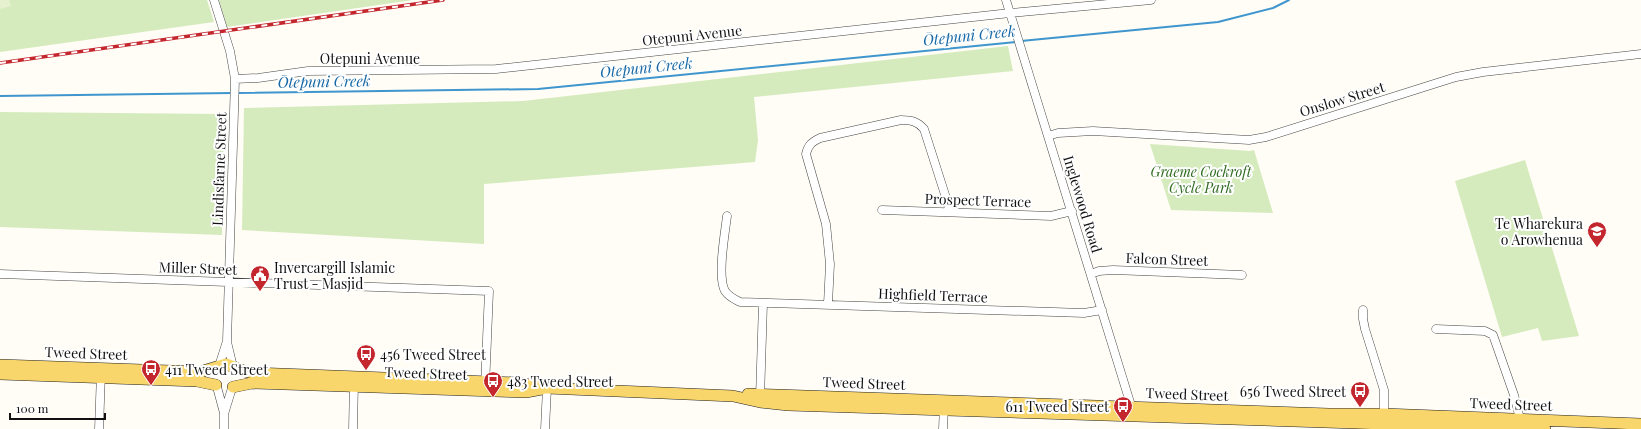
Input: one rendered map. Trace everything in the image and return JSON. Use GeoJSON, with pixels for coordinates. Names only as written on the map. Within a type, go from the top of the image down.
{"type":"FeatureCollection","features":[{"type":"Feature","properties":{"kind":"main road"},"geometry":{"type":"LineString","coordinates":[[226,364],[233,367],[238,376],[233,387],[225,390],[217,386],[213,381],[214,370],[219,366],[226,364]]}},
{"type":"Feature","properties":{"kind":"main road","name":"Tweed Street"},"geometry":{"type":"LineString","coordinates":[[0,365],[197,381],[217,386]]}},
{"type":"Feature","properties":{"kind":"main road","name":"Tweed Street"},"geometry":{"type":"LineString","coordinates":[[0,374],[200,372],[219,366]]}},
{"type":"Feature","properties":{"kind":"main road","name":"Tweed Street"},"geometry":{"type":"LineString","coordinates":[[233,367],[253,373],[354,381],[485,386],[526,392],[547,388],[733,396],[748,394],[760,399],[788,405],[944,406],[1189,413],[1324,422],[1384,419],[1520,419],[1574,425],[1641,424]]}},
{"type":"Feature","properties":{"kind":"main road","name":"Tweed Street"},"geometry":{"type":"LineString","coordinates":[[233,387],[252,382],[354,381]]}},
{"type":"Feature","properties":{"kind":"main road","name":"Tweed Street"},"geometry":{"type":"LineString","coordinates":[[1384,419],[1545,429]]}},
{"type":"Feature","properties":{"kind":"street","name":"Lindisfarne Street"},"geometry":{"type":"LineString","coordinates":[[214,0],[230,51],[235,79],[227,341],[233,367]]}},
{"type":"Feature","properties":{"kind":"street","name":"Inglewood Road"},"geometry":{"type":"LineString","coordinates":[[1006,0],[1133,412]]}},
{"type":"Feature","properties":{"kind":"street","name":"Otepuni Avenue"},"geometry":{"type":"LineString","coordinates":[[235,79],[258,78],[308,71],[496,69],[1010,13],[1151,0]]}},
{"type":"Feature","properties":{"kind":"street","name":"Onslow Street"},"geometry":{"type":"LineString","coordinates":[[1048,136],[1058,132],[1093,131],[1249,140],[1266,137],[1456,77],[1483,72],[1641,54]]}},
{"type":"Feature","properties":{"kind":"street"},"geometry":{"type":"LineString","coordinates":[[828,304],[830,264],[826,224],[806,159],[807,149],[812,142],[820,138],[901,120],[911,120],[919,123],[924,129],[948,204],[949,212]]}},
{"type":"Feature","properties":{"kind":"street","name":"Prospect Terrace"},"geometry":{"type":"LineString","coordinates":[[882,210],[1051,216],[1072,211]]}},
{"type":"Feature","properties":{"kind":"street","name":"Highfield Terrace"},"geometry":{"type":"LineString","coordinates":[[727,216],[722,275],[724,290],[733,299],[740,302],[1084,313],[1102,310]]}},
{"type":"Feature","properties":{"kind":"street","name":"Falcon Street"},"geometry":{"type":"LineString","coordinates":[[1091,274],[1113,270],[1242,275]]}},
{"type":"Feature","properties":{"kind":"street","name":"Miller Street"},"geometry":{"type":"LineString","coordinates":[[0,274],[489,291],[485,386]]}},
{"type":"Feature","properties":{"kind":"street"},"geometry":{"type":"LineString","coordinates":[[760,399],[763,303]]}},
{"type":"Feature","properties":{"kind":"street"},"geometry":{"type":"LineString","coordinates":[[1363,310],[1364,324],[1384,390],[1384,419]]}},
{"type":"Feature","properties":{"kind":"street"},"geometry":{"type":"LineString","coordinates":[[1436,329],[1485,331],[1490,333],[1494,339],[1514,395],[1520,419]]}},
{"type":"Feature","properties":{"kind":"street","name":"Lindisfarne Street"},"geometry":{"type":"LineString","coordinates":[[219,366],[227,341]]}},
{"type":"Feature","properties":{"kind":"street"},"geometry":{"type":"LineString","coordinates":[[99,429],[101,373]]}},
{"type":"Feature","properties":{"kind":"street"},"geometry":{"type":"LineString","coordinates":[[353,429],[354,381]]}},
{"type":"Feature","properties":{"kind":"street"},"geometry":{"type":"LineString","coordinates":[[217,386],[224,417],[224,429]]}},
{"type":"Feature","properties":{"kind":"street"},"geometry":{"type":"LineString","coordinates":[[224,417],[233,387]]}},
{"type":"Feature","properties":{"kind":"street"},"geometry":{"type":"LineString","coordinates":[[545,429],[547,388]]}},
{"type":"Feature","properties":{"kind":"street"},"geometry":{"type":"LineString","coordinates":[[943,429],[944,406]]}},
{"type":"Feature","properties":{"kind":"green space"},"geometry":{"type":"Polygon","coordinates":[[[0,0],[207,0],[214,22],[0,52],[0,0]]]}},
{"type":"Feature","properties":{"kind":"green space"},"geometry":{"type":"Polygon","coordinates":[[[0,0],[9,0],[11,6],[0,9],[0,0]]]}},
{"type":"Feature","properties":{"kind":"green space"},"geometry":{"type":"Polygon","coordinates":[[[219,0],[413,0],[227,27],[219,0]]]}},
{"type":"Feature","properties":{"kind":"green space"},"geometry":{"type":"Polygon","coordinates":[[[1008,46],[1013,71],[754,97],[758,140],[755,162],[484,184],[484,244],[242,230],[244,108],[523,101],[1008,46]]]}},
{"type":"Feature","properties":{"kind":"green space"},"geometry":{"type":"Polygon","coordinates":[[[0,112],[224,114],[222,235],[0,227],[0,112]]]}},
{"type":"Feature","properties":{"kind":"green space","name":"Graeme Cockroft Cycle Park"},"geometry":{"type":"Polygon","coordinates":[[[1150,144],[1250,151],[1254,150],[1273,213],[1171,210],[1150,144]]]}},
{"type":"Feature","properties":{"kind":"green space"},"geometry":{"type":"Polygon","coordinates":[[[1525,160],[1579,336],[1542,341],[1538,328],[1502,337],[1455,181],[1525,160]]]}},
{"type":"Feature","properties":{"kind":"waterway","name":"Ōtepuni Creek"},"geometry":{"type":"LineString","coordinates":[[1021,41],[1218,22],[1273,8],[1289,0]]}},
{"type":"Feature","properties":{"kind":"waterway","name":"Ōtepuni Creek"},"geometry":{"type":"LineString","coordinates":[[237,93],[538,89],[1016,42]]}},
{"type":"Feature","properties":{"kind":"waterway","name":"Ōtepuni Creek"},"geometry":{"type":"LineString","coordinates":[[0,96],[233,93]]}},
{"type":"Feature","properties":{"kind":"railway"},"geometry":{"type":"LineString","coordinates":[[0,63],[443,0]]}},
{"type":"Feature","properties":{"kind":"place","name":"Te Wharekura o Arowhenua"},"geometry":{"type":"Point","coordinates":[1597,248]}},
{"type":"Feature","properties":{"kind":"place","name":"Invercargill Islamic Trust - Masjid"},"geometry":{"type":"Point","coordinates":[260,292]}},
{"type":"Feature","properties":{"kind":"place","name":"456 Tweed Street"},"geometry":{"type":"Point","coordinates":[366,371]}},
{"type":"Feature","properties":{"kind":"place","name":"411 Tweed Street"},"geometry":{"type":"Point","coordinates":[151,386]}},
{"type":"Feature","properties":{"kind":"place","name":"483 Tweed Street"},"geometry":{"type":"Point","coordinates":[493,398]}},
{"type":"Feature","properties":{"kind":"place","name":"656 Tweed Street"},"geometry":{"type":"Point","coordinates":[1360,408]}},
{"type":"Feature","properties":{"kind":"place","name":"611 Tweed Street"},"geometry":{"type":"Point","coordinates":[1123,423]}}]}
